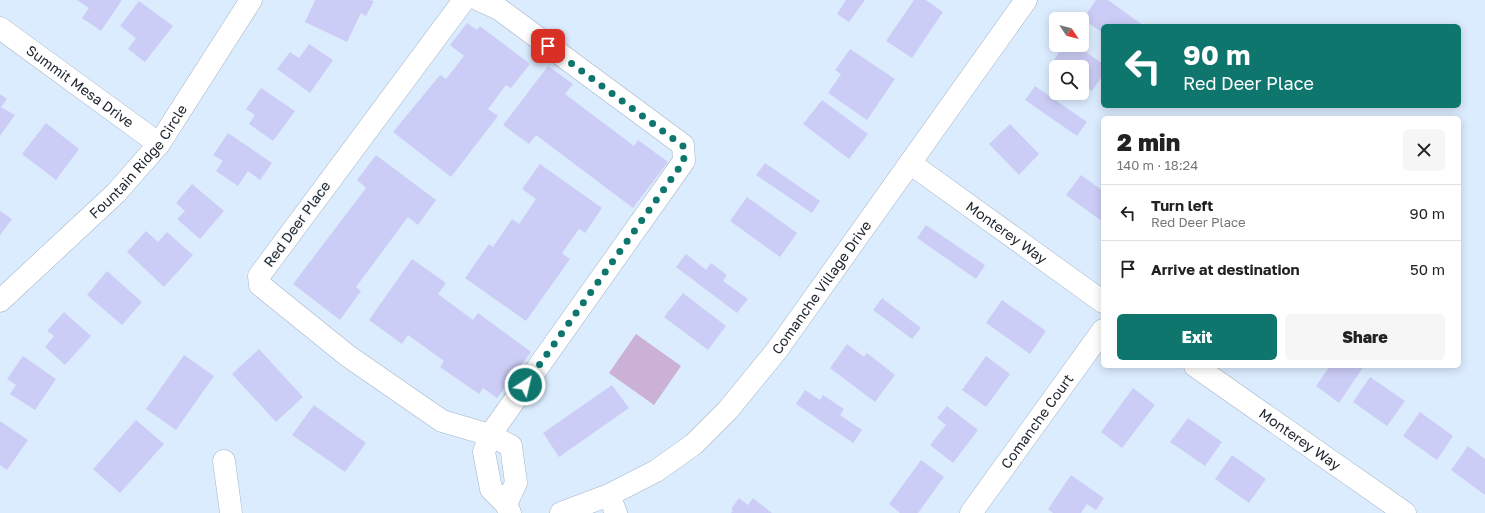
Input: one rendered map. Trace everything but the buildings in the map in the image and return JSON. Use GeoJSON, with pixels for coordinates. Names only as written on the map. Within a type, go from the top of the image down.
{"type":"FeatureCollection","features":[{"type":"Feature","properties":{"kind":"street","name":"Fountain Ridge Circle"},"geometry":{"type":"LineString","coordinates":[[0,301],[116,193],[159,144],[251,0]]}},
{"type":"Feature","properties":{"kind":"street","name":"Red Deer Place"},"geometry":{"type":"LineString","coordinates":[[464,0],[259,276],[260,285],[348,356],[379,378],[442,421],[490,435]]}},
{"type":"Feature","properties":{"kind":"street"},"geometry":{"type":"LineString","coordinates":[[479,0],[500,9],[683,146],[684,161],[490,435],[484,452],[491,489],[508,509]]}},
{"type":"Feature","properties":{"kind":"street","name":"Comanche Village Drive"},"geometry":{"type":"LineString","coordinates":[[561,513],[613,504],[694,444],[728,410],[776,350],[910,163],[1018,3]]}},
{"type":"Feature","properties":{"kind":"street","name":"Summit Mesa Drive"},"geometry":{"type":"LineString","coordinates":[[0,28],[159,144]]}},
{"type":"Feature","properties":{"kind":"street","name":"Monterey Way"},"geometry":{"type":"LineString","coordinates":[[910,163],[1101,301]]}},
{"type":"Feature","properties":{"kind":"street","name":"Comanche Court"},"geometry":{"type":"LineString","coordinates":[[971,513],[1101,333]]}},
{"type":"Feature","properties":{"kind":"street","name":"Monterey Way"},"geometry":{"type":"LineString","coordinates":[[1198,368],[1405,513]]}},
{"type":"Feature","properties":{"kind":"street"},"geometry":{"type":"LineString","coordinates":[[224,461],[231,513]]}},
{"type":"Feature","properties":{"kind":"shaded area"},"geometry":{"type":"Polygon","coordinates":[[[636,334],[681,366],[654,405],[609,373],[636,334]]]}},
{"type":"Feature","properties":{"kind":"route"},"geometry":{"type":"LineString","coordinates":[[525,385],[684,161],[683,146],[548,46]]}}]}
